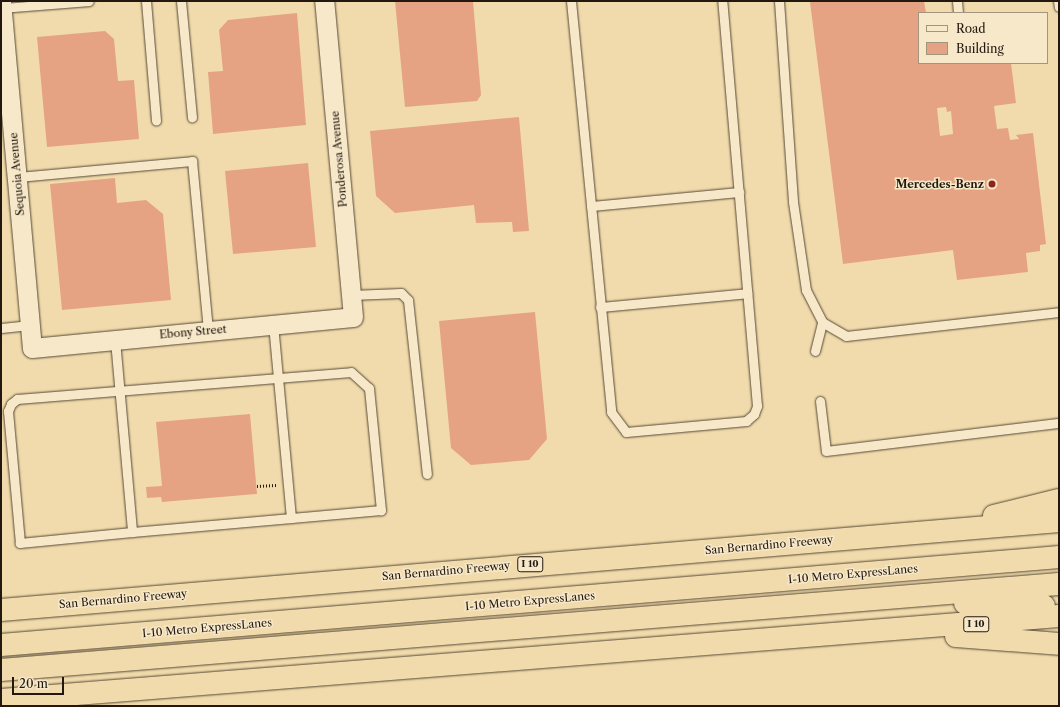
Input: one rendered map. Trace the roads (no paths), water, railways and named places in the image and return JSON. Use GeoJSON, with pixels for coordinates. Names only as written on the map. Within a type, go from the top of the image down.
{"type":"FeatureCollection","features":[{"type":"Feature","properties":{"kind":"highway"},"geometry":{"type":"LineString","coordinates":[[922,533],[1059,500]]}},
{"type":"Feature","properties":{"kind":"highway","name":"San Bernardino Freeway"},"geometry":{"type":"LineString","coordinates":[[1,610],[1059,522]]}},
{"type":"Feature","properties":{"kind":"highway","name":"I-10 Metro ExpressLanes"},"geometry":{"type":"LineString","coordinates":[[1,645],[1059,556]]}},
{"type":"Feature","properties":{"kind":"highway"},"geometry":{"type":"LineString","coordinates":[[1,670],[1059,584]]}},
{"type":"Feature","properties":{"kind":"highway"},"geometry":{"type":"LineString","coordinates":[[860,600],[1059,606]]}},
{"type":"Feature","properties":{"kind":"highway","name":"I 10"},"geometry":{"type":"LineString","coordinates":[[1,700],[893,631],[1059,616]]}},
{"type":"Feature","properties":{"kind":"highway"},"geometry":{"type":"LineString","coordinates":[[893,631],[1059,644]]}},
{"type":"Feature","properties":{"kind":"street","name":"Ponderosa Avenue"},"geometry":{"type":"LineString","coordinates":[[324,1],[353,317]]}},
{"type":"Feature","properties":{"kind":"street","name":"Sequoia Avenue"},"geometry":{"type":"LineString","coordinates":[[2,5],[32,348]]}},
{"type":"Feature","properties":{"kind":"street","name":"Ebony Street"},"geometry":{"type":"LineString","coordinates":[[32,348],[353,317]]}},
{"type":"Feature","properties":{"kind":"lane"},"geometry":{"type":"LineString","coordinates":[[2,5],[89,1]]}},
{"type":"Feature","properties":{"kind":"lane"},"geometry":{"type":"LineString","coordinates":[[146,1],[156,121]]}},
{"type":"Feature","properties":{"kind":"lane"},"geometry":{"type":"LineString","coordinates":[[182,1],[192,118]]}},
{"type":"Feature","properties":{"kind":"lane"},"geometry":{"type":"LineString","coordinates":[[571,1],[611,412],[626,432],[746,421],[754,414],[757,406],[722,1]]}},
{"type":"Feature","properties":{"kind":"lane"},"geometry":{"type":"LineString","coordinates":[[779,1],[793,202],[806,290],[822,322],[846,336],[1059,312]]}},
{"type":"Feature","properties":{"kind":"lane"},"geometry":{"type":"LineString","coordinates":[[957,1],[958,12]]}},
{"type":"Feature","properties":{"kind":"lane"},"geometry":{"type":"LineString","coordinates":[[1058,1],[1059,7]]}},
{"type":"Feature","properties":{"kind":"lane"},"geometry":{"type":"LineString","coordinates":[[17,177],[192,161],[208,331]]}},
{"type":"Feature","properties":{"kind":"lane"},"geometry":{"type":"LineString","coordinates":[[591,206],[739,192]]}},
{"type":"Feature","properties":{"kind":"lane"},"geometry":{"type":"LineString","coordinates":[[600,307],[747,292]]}},
{"type":"Feature","properties":{"kind":"lane"},"geometry":{"type":"LineString","coordinates":[[351,295],[401,293],[408,300],[428,474]]}},
{"type":"Feature","properties":{"kind":"lane"},"geometry":{"type":"LineString","coordinates":[[815,351],[822,322]]}},
{"type":"Feature","properties":{"kind":"lane"},"geometry":{"type":"LineString","coordinates":[[1,328],[30,325]]}},
{"type":"Feature","properties":{"kind":"lane"},"geometry":{"type":"LineString","coordinates":[[273,325],[290,518]]}},
{"type":"Feature","properties":{"kind":"lane"},"geometry":{"type":"LineString","coordinates":[[115,340],[132,532]]}},
{"type":"Feature","properties":{"kind":"lane"},"geometry":{"type":"LineString","coordinates":[[351,372],[369,388],[382,510],[20,543],[8,410],[17,399],[120,392],[278,378],[351,372]]}},
{"type":"Feature","properties":{"kind":"lane"},"geometry":{"type":"LineString","coordinates":[[820,401],[826,451],[1059,423]]}},
{"type":"Feature","properties":{"kind":"place","name":"Mercedes-Benz"},"geometry":{"type":"Point","coordinates":[992,184]}}]}
